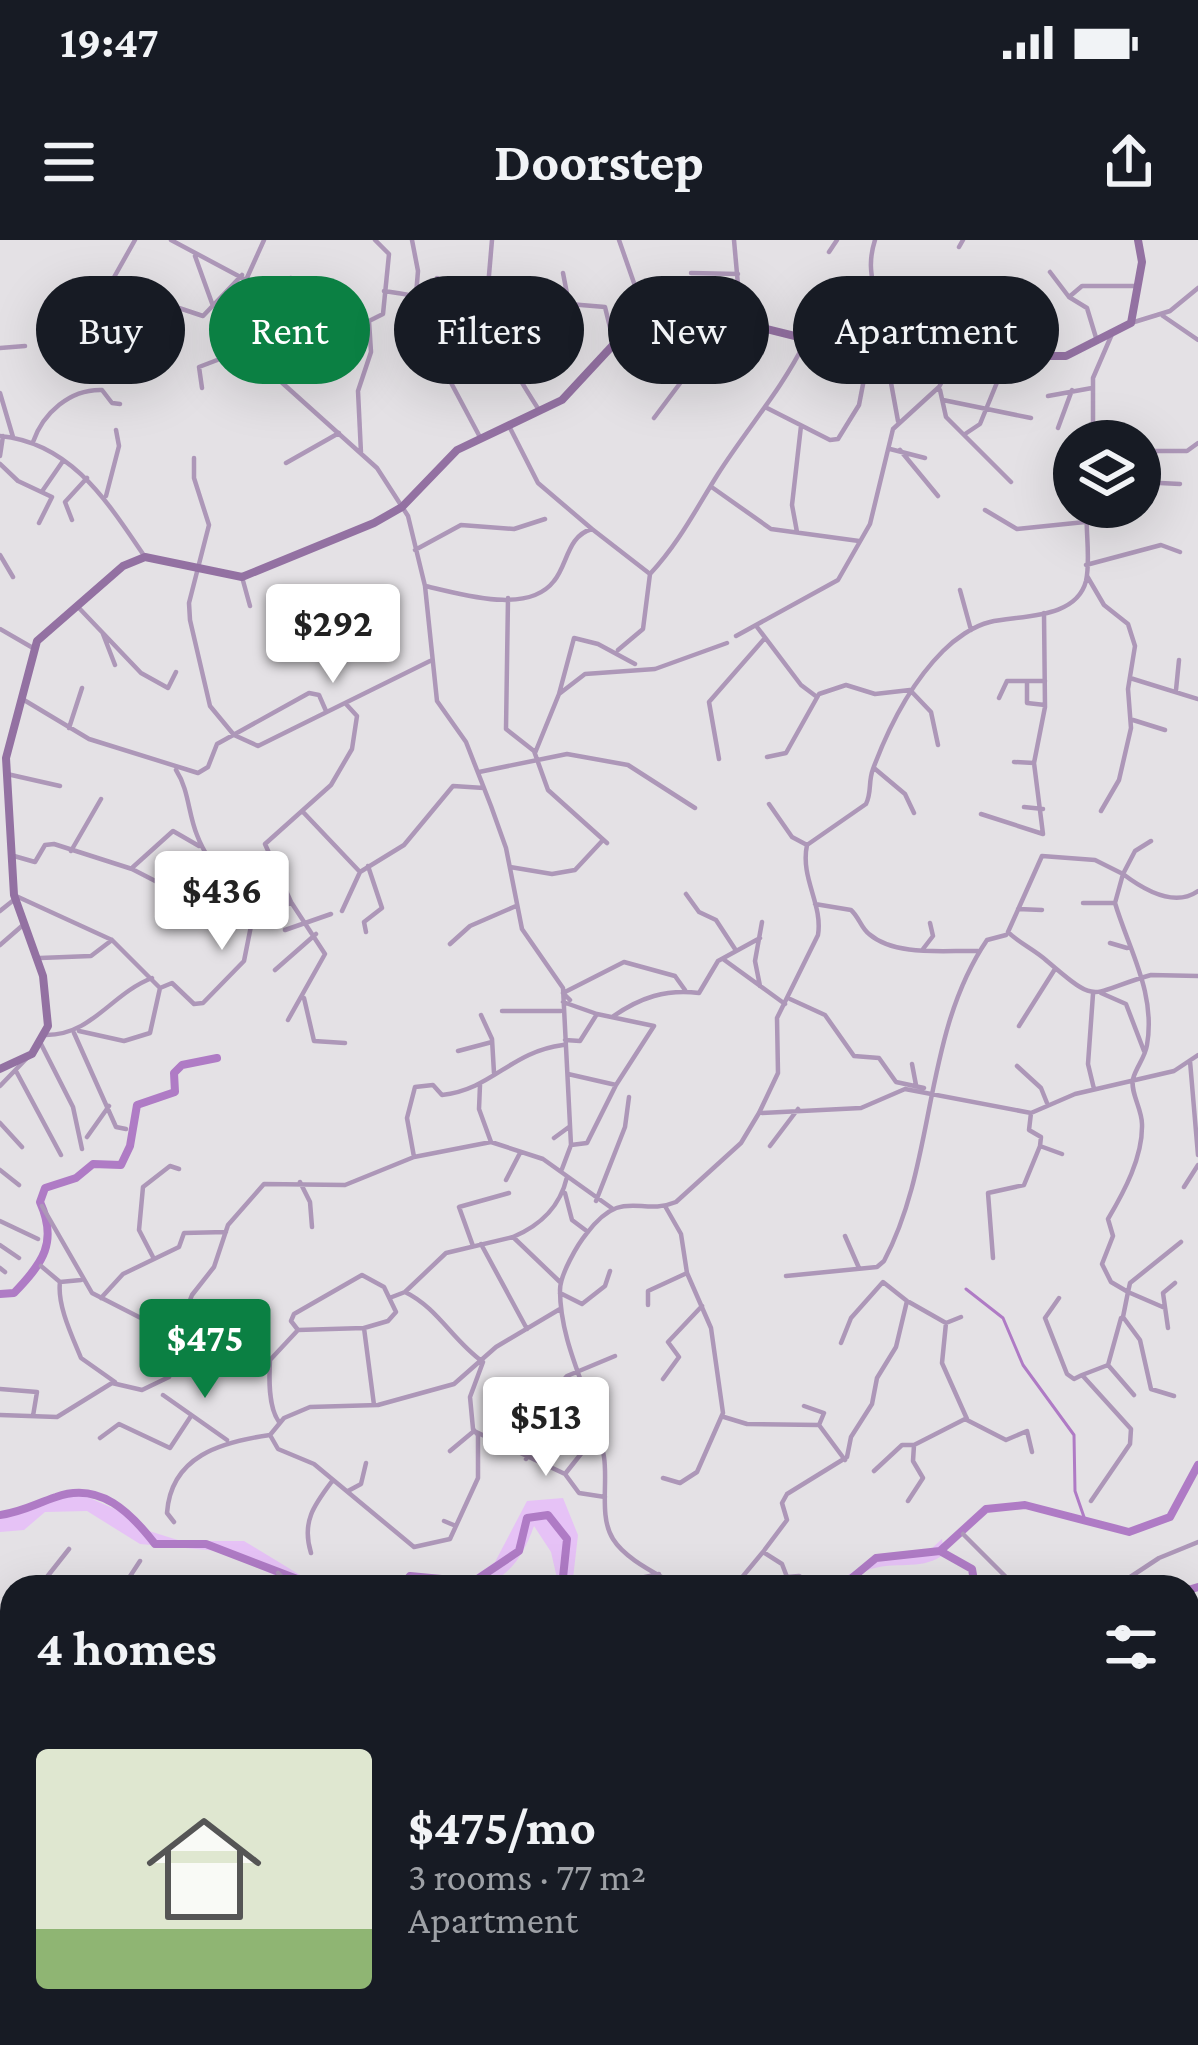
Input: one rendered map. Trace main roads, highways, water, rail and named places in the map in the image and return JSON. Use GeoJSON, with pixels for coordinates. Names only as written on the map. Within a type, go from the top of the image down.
{"type":"FeatureCollection","features":[{"type":"Feature","properties":{"kind":"waterway"},"geometry":{"type":"LineString","coordinates":[[0,1294],[14,1293],[45,1251],[48,1229],[40,1202],[45,1188],[76,1178],[93,1164],[121,1165],[130,1146],[137,1105],[175,1092],[174,1073],[182,1065],[217,1058]]}},
{"type":"Feature","properties":{"kind":"waterway"},"geometry":{"type":"LineString","coordinates":[[966,1289],[1003,1318],[1023,1365],[1074,1435],[1075,1491],[1084,1517]]}},
{"type":"Feature","properties":{"kind":"waterway"},"geometry":{"type":"LineString","coordinates":[[855,1575],[876,1558],[940,1551],[986,1509],[1025,1505],[1129,1532],[1170,1517],[1198,1465]]}},
{"type":"Feature","properties":{"kind":"waterway"},"geometry":{"type":"LineString","coordinates":[[0,1515],[56,1497],[87,1493],[125,1511],[155,1544],[206,1544],[287,1575]]}},
{"type":"Feature","properties":{"kind":"waterway"},"geometry":{"type":"LineString","coordinates":[[483,1575],[519,1551],[527,1518],[548,1515],[567,1539],[563,1575]]}},
{"type":"Feature","properties":{"kind":"waterway"},"geometry":{"type":"LineString","coordinates":[[940,1551],[972,1569],[973,1575]]}}]}
